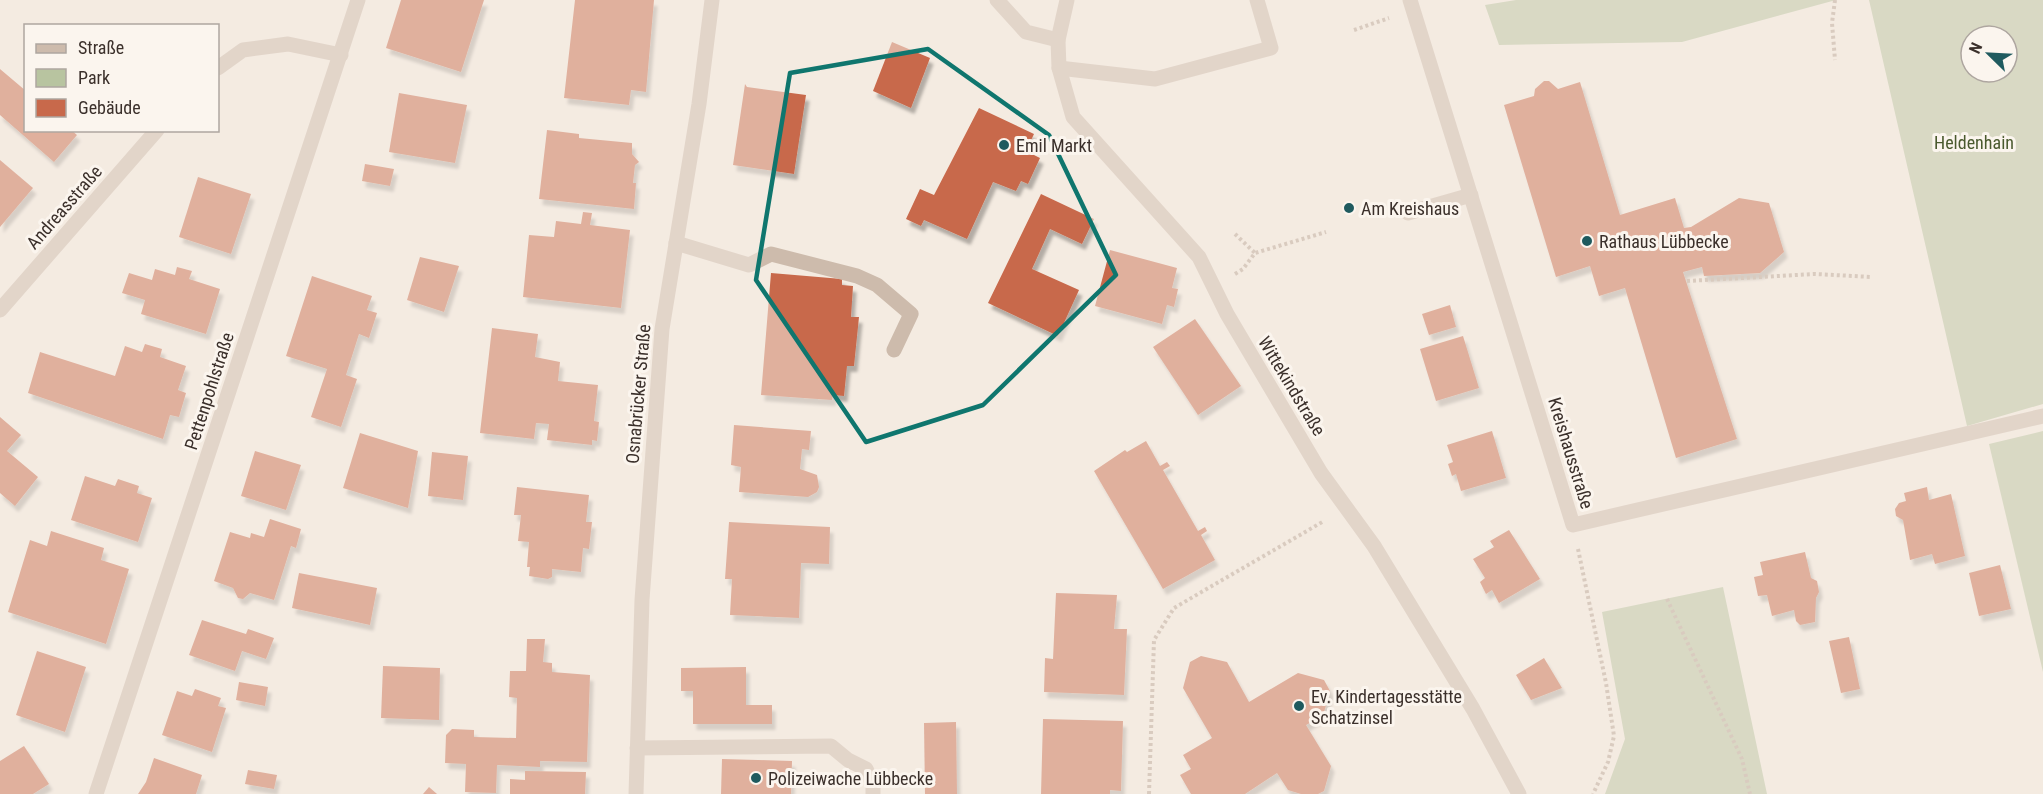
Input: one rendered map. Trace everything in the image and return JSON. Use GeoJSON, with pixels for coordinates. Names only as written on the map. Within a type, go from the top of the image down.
{"type":"FeatureCollection","features":[{"type":"Feature","properties":{"kind":"street","name":"Pettenpohlstraße"},"geometry":{"type":"LineString","coordinates":[[96,794],[358,0]]}},
{"type":"Feature","properties":{"kind":"street","name":"Osnabrücker Straße"},"geometry":{"type":"LineString","coordinates":[[636,794],[642,600],[662,329],[712,0]]}},
{"type":"Feature","properties":{"kind":"street"},"geometry":{"type":"LineString","coordinates":[[997,0],[1026,32],[1058,40]]}},
{"type":"Feature","properties":{"kind":"street","name":"Wittekindstraße"},"geometry":{"type":"LineString","coordinates":[[1067,0],[1058,40],[1059,68],[1074,117],[1199,257],[1227,314],[1321,473],[1374,546],[1473,709],[1519,794]]}},
{"type":"Feature","properties":{"kind":"street"},"geometry":{"type":"LineString","coordinates":[[1059,68],[1155,80],[1271,48],[1257,0]]}},
{"type":"Feature","properties":{"kind":"street","name":"Kreishausstraße"},"geometry":{"type":"LineString","coordinates":[[1410,0],[1573,525],[2043,416]]}},
{"type":"Feature","properties":{"kind":"street"},"geometry":{"type":"LineString","coordinates":[[219,67],[243,50],[288,44],[341,55]]}},
{"type":"Feature","properties":{"kind":"street","name":"Andreasstraße"},"geometry":{"type":"LineString","coordinates":[[0,310],[155,132]]}},
{"type":"Feature","properties":{"kind":"street"},"geometry":{"type":"LineString","coordinates":[[1408,213],[1471,195]]}},
{"type":"Feature","properties":{"kind":"street"},"geometry":{"type":"LineString","coordinates":[[676,243],[749,265],[771,254],[857,276],[877,285],[911,314],[894,350]]}},
{"type":"Feature","properties":{"kind":"street"},"geometry":{"type":"LineString","coordinates":[[637,748],[831,746],[848,760],[866,769],[873,784],[873,794]]}},
{"type":"Feature","properties":{"kind":"path"},"geometry":{"type":"LineString","coordinates":[[1835,0],[1832,23],[1836,60]]}},
{"type":"Feature","properties":{"kind":"path"},"geometry":{"type":"LineString","coordinates":[[1354,30],[1386,19]]}},
{"type":"Feature","properties":{"kind":"path"},"geometry":{"type":"LineString","coordinates":[[1243,269],[1255,253],[1326,232]]}},
{"type":"Feature","properties":{"kind":"path"},"geometry":{"type":"LineString","coordinates":[[1235,234],[1255,253]]}},
{"type":"Feature","properties":{"kind":"path"},"geometry":{"type":"LineString","coordinates":[[1687,281],[1815,274],[1872,277]]}},
{"type":"Feature","properties":{"kind":"path"},"geometry":{"type":"LineString","coordinates":[[1149,794],[1154,640],[1174,608],[1347,508]]}},
{"type":"Feature","properties":{"kind":"path"},"geometry":{"type":"LineString","coordinates":[[1573,525],[1606,683],[1614,736],[1608,762],[1593,794]]}},
{"type":"Feature","properties":{"kind":"path"},"geometry":{"type":"LineString","coordinates":[[1667,600],[1742,759],[1750,794]]}},
{"type":"Feature","properties":{"kind":"highlighted area"},"geometry":{"type":"Polygon","coordinates":[[[928,49],[1049,135],[1116,275],[983,405],[866,442],[756,280],[790,73],[928,49]]]}},
{"type":"Feature","properties":{"kind":"green space"},"geometry":{"type":"Polygon","coordinates":[[[1516,0],[1836,0],[1682,42],[1499,45],[1485,5],[1516,0]]]}},
{"type":"Feature","properties":{"kind":"green space","name":"Heldenhain"},"geometry":{"type":"Polygon","coordinates":[[[1869,0],[2043,0],[2043,404],[1967,426],[1869,0]]]}},
{"type":"Feature","properties":{"kind":"green space"},"geometry":{"type":"Polygon","coordinates":[[[2043,431],[2043,672],[1989,444],[2043,431]]]}},
{"type":"Feature","properties":{"kind":"green space"},"geometry":{"type":"Polygon","coordinates":[[[1723,587],[1767,794],[1605,794],[1625,739],[1602,612],[1723,587]]]}},
{"type":"Feature","properties":{"kind":"building"},"geometry":{"type":"Polygon","coordinates":[[[401,0],[484,0],[461,72],[386,48],[401,0]]]}},
{"type":"Feature","properties":{"kind":"building"},"geometry":{"type":"Polygon","coordinates":[[[575,0],[654,0],[646,92],[631,90],[629,105],[564,98],[575,0]]]}},
{"type":"Feature","properties":{"kind":"building"},"geometry":{"type":"Polygon","coordinates":[[[892,42],[930,58],[911,108],[873,91],[892,42]]]}},
{"type":"Feature","properties":{"kind":"building"},"geometry":{"type":"Polygon","coordinates":[[[0,69],[24,89],[24,132],[73,132],[77,135],[54,162],[0,115],[0,69]]]}},
{"type":"Feature","properties":{"kind":"building"},"geometry":{"type":"Polygon","coordinates":[[[1544,81],[1549,81],[1558,89],[1580,82],[1620,215],[1675,198],[1684,228],[1691,227],[1739,198],[1769,203],[1784,252],[1760,273],[1704,276],[1702,267],[1683,272],[1737,439],[1676,458],[1625,288],[1599,296],[1590,266],[1556,277],[1504,105],[1534,96],[1535,89],[1544,81]]]}},
{"type":"Feature","properties":{"kind":"building"},"geometry":{"type":"Polygon","coordinates":[[[745,84],[747,87],[806,95],[794,174],[733,165],[745,84]]]}},
{"type":"Feature","properties":{"kind":"building"},"geometry":{"type":"Polygon","coordinates":[[[399,93],[467,105],[455,163],[389,152],[399,93]]]}},
{"type":"Feature","properties":{"kind":"building"},"geometry":{"type":"Polygon","coordinates":[[[979,108],[1034,134],[1026,151],[1040,158],[1028,184],[1021,181],[1016,191],[993,182],[967,239],[924,220],[921,226],[906,219],[920,189],[934,195],[979,108]]]}},
{"type":"Feature","properties":{"kind":"building"},"geometry":{"type":"Polygon","coordinates":[[[547,130],[579,134],[579,138],[632,143],[632,154],[639,162],[635,165],[633,183],[636,183],[634,209],[539,199],[547,130]]]}},
{"type":"Feature","properties":{"kind":"building"},"geometry":{"type":"Polygon","coordinates":[[[0,160],[33,188],[0,227],[0,160]]]}},
{"type":"Feature","properties":{"kind":"building"},"geometry":{"type":"Polygon","coordinates":[[[365,164],[394,169],[390,186],[362,181],[365,164]]]}},
{"type":"Feature","properties":{"kind":"building"},"geometry":{"type":"Polygon","coordinates":[[[198,177],[251,194],[231,254],[179,237],[198,177]]]}},
{"type":"Feature","properties":{"kind":"building"},"geometry":{"type":"Polygon","coordinates":[[[1041,194],[1094,219],[1082,244],[1050,229],[1032,269],[1079,290],[1058,336],[988,303],[1041,194]]]}},
{"type":"Feature","properties":{"kind":"building"},"geometry":{"type":"Polygon","coordinates":[[[583,212],[592,213],[590,225],[630,230],[621,308],[523,297],[529,235],[554,237],[556,221],[581,224],[583,212]]]}},
{"type":"Feature","properties":{"kind":"building"},"geometry":{"type":"Polygon","coordinates":[[[1110,250],[1177,268],[1172,288],[1178,289],[1174,307],[1167,305],[1162,324],[1095,306],[1110,250]]]}},
{"type":"Feature","properties":{"kind":"building"},"geometry":{"type":"Polygon","coordinates":[[[420,257],[459,266],[444,312],[407,300],[420,257]]]}},
{"type":"Feature","properties":{"kind":"building"},"geometry":{"type":"Polygon","coordinates":[[[177,267],[192,271],[189,279],[220,289],[206,334],[141,314],[145,300],[122,293],[129,273],[152,280],[155,269],[175,275],[177,267]]]}},
{"type":"Feature","properties":{"kind":"building"},"geometry":{"type":"Polygon","coordinates":[[[771,273],[842,279],[842,285],[853,286],[851,317],[859,317],[854,366],[847,366],[844,396],[833,395],[832,400],[761,395],[771,273]]]}},
{"type":"Feature","properties":{"kind":"building"},"geometry":{"type":"Polygon","coordinates":[[[312,276],[372,296],[367,310],[377,313],[369,338],[359,334],[346,375],[357,379],[341,427],[311,417],[327,369],[286,356],[312,276]]]}},
{"type":"Feature","properties":{"kind":"building"},"geometry":{"type":"Polygon","coordinates":[[[1450,305],[1456,327],[1429,335],[1422,314],[1450,305]]]}},
{"type":"Feature","properties":{"kind":"building"},"geometry":{"type":"Polygon","coordinates":[[[1195,319],[1241,386],[1198,415],[1153,347],[1195,319]]]}},
{"type":"Feature","properties":{"kind":"building"},"geometry":{"type":"Polygon","coordinates":[[[492,328],[538,334],[535,357],[560,362],[558,381],[598,385],[594,421],[599,422],[597,441],[592,440],[592,445],[547,440],[549,424],[536,423],[534,439],[480,433],[492,328]]]}},
{"type":"Feature","properties":{"kind":"building"},"geometry":{"type":"Polygon","coordinates":[[[1463,336],[1479,388],[1436,401],[1420,349],[1463,336]]]}},
{"type":"Feature","properties":{"kind":"building"},"geometry":{"type":"Polygon","coordinates":[[[145,344],[162,349],[160,357],[186,366],[178,390],[186,393],[179,417],[170,415],[163,439],[28,393],[40,352],[115,376],[125,346],[142,352],[145,344]]]}},
{"type":"Feature","properties":{"kind":"building"},"geometry":{"type":"Polygon","coordinates":[[[0,417],[21,435],[7,451],[38,477],[15,506],[0,493],[0,417]]]}},
{"type":"Feature","properties":{"kind":"building"},"geometry":{"type":"Polygon","coordinates":[[[734,425],[811,431],[809,450],[802,449],[800,469],[817,475],[819,487],[817,492],[808,497],[739,492],[741,467],[731,465],[734,425]]]}},
{"type":"Feature","properties":{"kind":"building"},"geometry":{"type":"Polygon","coordinates":[[[1492,431],[1506,478],[1461,491],[1456,474],[1452,476],[1448,464],[1453,462],[1447,445],[1492,431]]]}},
{"type":"Feature","properties":{"kind":"building"},"geometry":{"type":"Polygon","coordinates":[[[360,433],[418,451],[408,508],[343,488],[360,433]]]}},
{"type":"Feature","properties":{"kind":"building"},"geometry":{"type":"Polygon","coordinates":[[[1146,441],[1160,466],[1167,462],[1170,466],[1163,470],[1198,531],[1205,527],[1207,531],[1201,535],[1215,560],[1163,589],[1094,471],[1125,450],[1127,452],[1146,441]]]}},
{"type":"Feature","properties":{"kind":"building"},"geometry":{"type":"Polygon","coordinates":[[[255,451],[301,465],[286,510],[241,496],[255,451]]]}},
{"type":"Feature","properties":{"kind":"building"},"geometry":{"type":"Polygon","coordinates":[[[432,452],[468,456],[463,500],[428,496],[432,452]]]}},
{"type":"Feature","properties":{"kind":"building"},"geometry":{"type":"Polygon","coordinates":[[[85,476],[115,486],[118,479],[139,486],[137,493],[152,498],[138,542],[71,520],[85,476]]]}},
{"type":"Feature","properties":{"kind":"building"},"geometry":{"type":"Polygon","coordinates":[[[517,487],[589,495],[586,522],[592,522],[589,549],[583,548],[581,572],[552,569],[552,577],[548,579],[529,576],[530,567],[527,567],[529,542],[518,541],[521,515],[514,515],[517,487]]]}},
{"type":"Feature","properties":{"kind":"building"},"geometry":{"type":"Polygon","coordinates":[[[1927,487],[1929,500],[1951,494],[1965,556],[1935,564],[1932,554],[1910,560],[1903,520],[1896,516],[1895,509],[1899,503],[1906,501],[1904,493],[1927,487]]]}},
{"type":"Feature","properties":{"kind":"building"},"geometry":{"type":"Polygon","coordinates":[[[270,519],[301,529],[296,548],[291,546],[274,600],[250,593],[243,599],[238,598],[233,588],[214,581],[230,532],[250,538],[251,533],[264,537],[270,519]]]}},
{"type":"Feature","properties":{"kind":"building"},"geometry":{"type":"Polygon","coordinates":[[[729,522],[830,527],[829,564],[801,563],[799,618],[730,615],[732,579],[725,579],[729,522]]]}},
{"type":"Feature","properties":{"kind":"building"},"geometry":{"type":"Polygon","coordinates":[[[1509,530],[1540,579],[1499,603],[1492,590],[1486,594],[1480,582],[1485,578],[1473,559],[1494,547],[1490,541],[1509,530]]]}},
{"type":"Feature","properties":{"kind":"building"},"geometry":{"type":"Polygon","coordinates":[[[51,531],[104,548],[101,560],[129,569],[106,644],[8,612],[30,540],[47,546],[51,531]]]}},
{"type":"Feature","properties":{"kind":"building"},"geometry":{"type":"Polygon","coordinates":[[[1805,552],[1811,578],[1817,581],[1819,592],[1816,598],[1815,622],[1800,625],[1796,621],[1794,610],[1772,616],[1767,595],[1758,596],[1754,577],[1763,575],[1760,562],[1805,552]]]}},
{"type":"Feature","properties":{"kind":"building"},"geometry":{"type":"Polygon","coordinates":[[[2000,565],[2011,609],[1979,616],[1969,573],[2000,565]]]}},
{"type":"Feature","properties":{"kind":"building"},"geometry":{"type":"Polygon","coordinates":[[[299,573],[377,588],[370,625],[292,608],[299,573]]]}},
{"type":"Feature","properties":{"kind":"building"},"geometry":{"type":"Polygon","coordinates":[[[1056,593],[1117,595],[1114,629],[1127,629],[1124,695],[1044,692],[1045,658],[1053,659],[1056,593]]]}},
{"type":"Feature","properties":{"kind":"building"},"geometry":{"type":"Polygon","coordinates":[[[202,620],[246,634],[248,629],[274,638],[266,659],[242,651],[235,671],[189,655],[202,620]]]}},
{"type":"Feature","properties":{"kind":"building"},"geometry":{"type":"Polygon","coordinates":[[[1849,637],[1860,689],[1841,693],[1829,641],[1849,637]]]}},
{"type":"Feature","properties":{"kind":"building"},"geometry":{"type":"Polygon","coordinates":[[[527,639],[545,639],[543,662],[552,663],[552,672],[590,675],[587,762],[540,761],[540,767],[497,765],[496,793],[465,792],[466,764],[445,763],[446,735],[452,729],[474,730],[474,737],[516,738],[517,698],[509,697],[510,671],[526,671],[527,639]]]}},
{"type":"Feature","properties":{"kind":"building"},"geometry":{"type":"Polygon","coordinates":[[[37,651],[86,667],[65,732],[16,715],[37,651]]]}},
{"type":"Feature","properties":{"kind":"building"},"geometry":{"type":"Polygon","coordinates":[[[1201,656],[1227,662],[1249,702],[1298,673],[1324,680],[1330,691],[1323,716],[1306,725],[1331,766],[1324,791],[1318,794],[1301,794],[1288,790],[1277,773],[1245,794],[1191,794],[1180,775],[1191,769],[1183,755],[1212,738],[1183,688],[1190,662],[1201,656]]]}},
{"type":"Feature","properties":{"kind":"building"},"geometry":{"type":"Polygon","coordinates":[[[1544,658],[1562,688],[1531,700],[1516,675],[1544,658]]]}},
{"type":"Feature","properties":{"kind":"building"},"geometry":{"type":"Polygon","coordinates":[[[383,666],[440,668],[439,720],[381,718],[383,666]]]}},
{"type":"Feature","properties":{"kind":"building"},"geometry":{"type":"Polygon","coordinates":[[[746,667],[746,705],[772,705],[772,724],[693,724],[693,691],[681,691],[681,668],[746,667]]]}},
{"type":"Feature","properties":{"kind":"building"},"geometry":{"type":"Polygon","coordinates":[[[239,682],[268,687],[265,706],[236,700],[239,682]]]}},
{"type":"Feature","properties":{"kind":"building"},"geometry":{"type":"Polygon","coordinates":[[[195,689],[221,698],[218,706],[226,708],[212,752],[162,735],[177,691],[192,696],[195,689]]]}},
{"type":"Feature","properties":{"kind":"building"},"geometry":{"type":"Polygon","coordinates":[[[1043,719],[1123,721],[1121,791],[1110,790],[1110,794],[1041,794],[1043,719]]]}},
{"type":"Feature","properties":{"kind":"building"},"geometry":{"type":"Polygon","coordinates":[[[956,722],[957,794],[925,794],[924,723],[956,722]]]}},
{"type":"Feature","properties":{"kind":"building"},"geometry":{"type":"Polygon","coordinates":[[[24,746],[49,784],[33,794],[0,794],[0,761],[24,746]]]}},
{"type":"Feature","properties":{"kind":"building"},"geometry":{"type":"Polygon","coordinates":[[[154,758],[202,775],[196,794],[138,794],[146,782],[154,758]]]}},
{"type":"Feature","properties":{"kind":"building","name":"Polizeiwache Lübbecke"},"geometry":{"type":"Polygon","coordinates":[[[722,759],[792,761],[791,794],[721,794],[722,759]]]}},
{"type":"Feature","properties":{"kind":"building"},"geometry":{"type":"Polygon","coordinates":[[[248,770],[277,775],[274,789],[245,784],[248,770]]]}},
{"type":"Feature","properties":{"kind":"building"},"geometry":{"type":"Polygon","coordinates":[[[525,771],[586,772],[585,794],[510,794],[510,779],[525,780],[525,771]]]}},
{"type":"Feature","properties":{"kind":"building"},"geometry":{"type":"Polygon","coordinates":[[[429,787],[437,794],[423,794],[429,787]]]}},
{"type":"Feature","properties":{"kind":"place","name":"Emil Markt"},"geometry":{"type":"Point","coordinates":[1004,145]}},
{"type":"Feature","properties":{"kind":"place","name":"Am Kreishaus"},"geometry":{"type":"Point","coordinates":[1349,208]}},
{"type":"Feature","properties":{"kind":"place","name":"Rathaus Lübbecke"},"geometry":{"type":"Point","coordinates":[1587,241]}},
{"type":"Feature","properties":{"kind":"place","name":"Ev. Kindertagesstätte Schatzinsel"},"geometry":{"type":"Point","coordinates":[1299,706]}},
{"type":"Feature","properties":{"kind":"place","name":"Polizeiwache Lübbecke"},"geometry":{"type":"Point","coordinates":[756,778]}}]}
